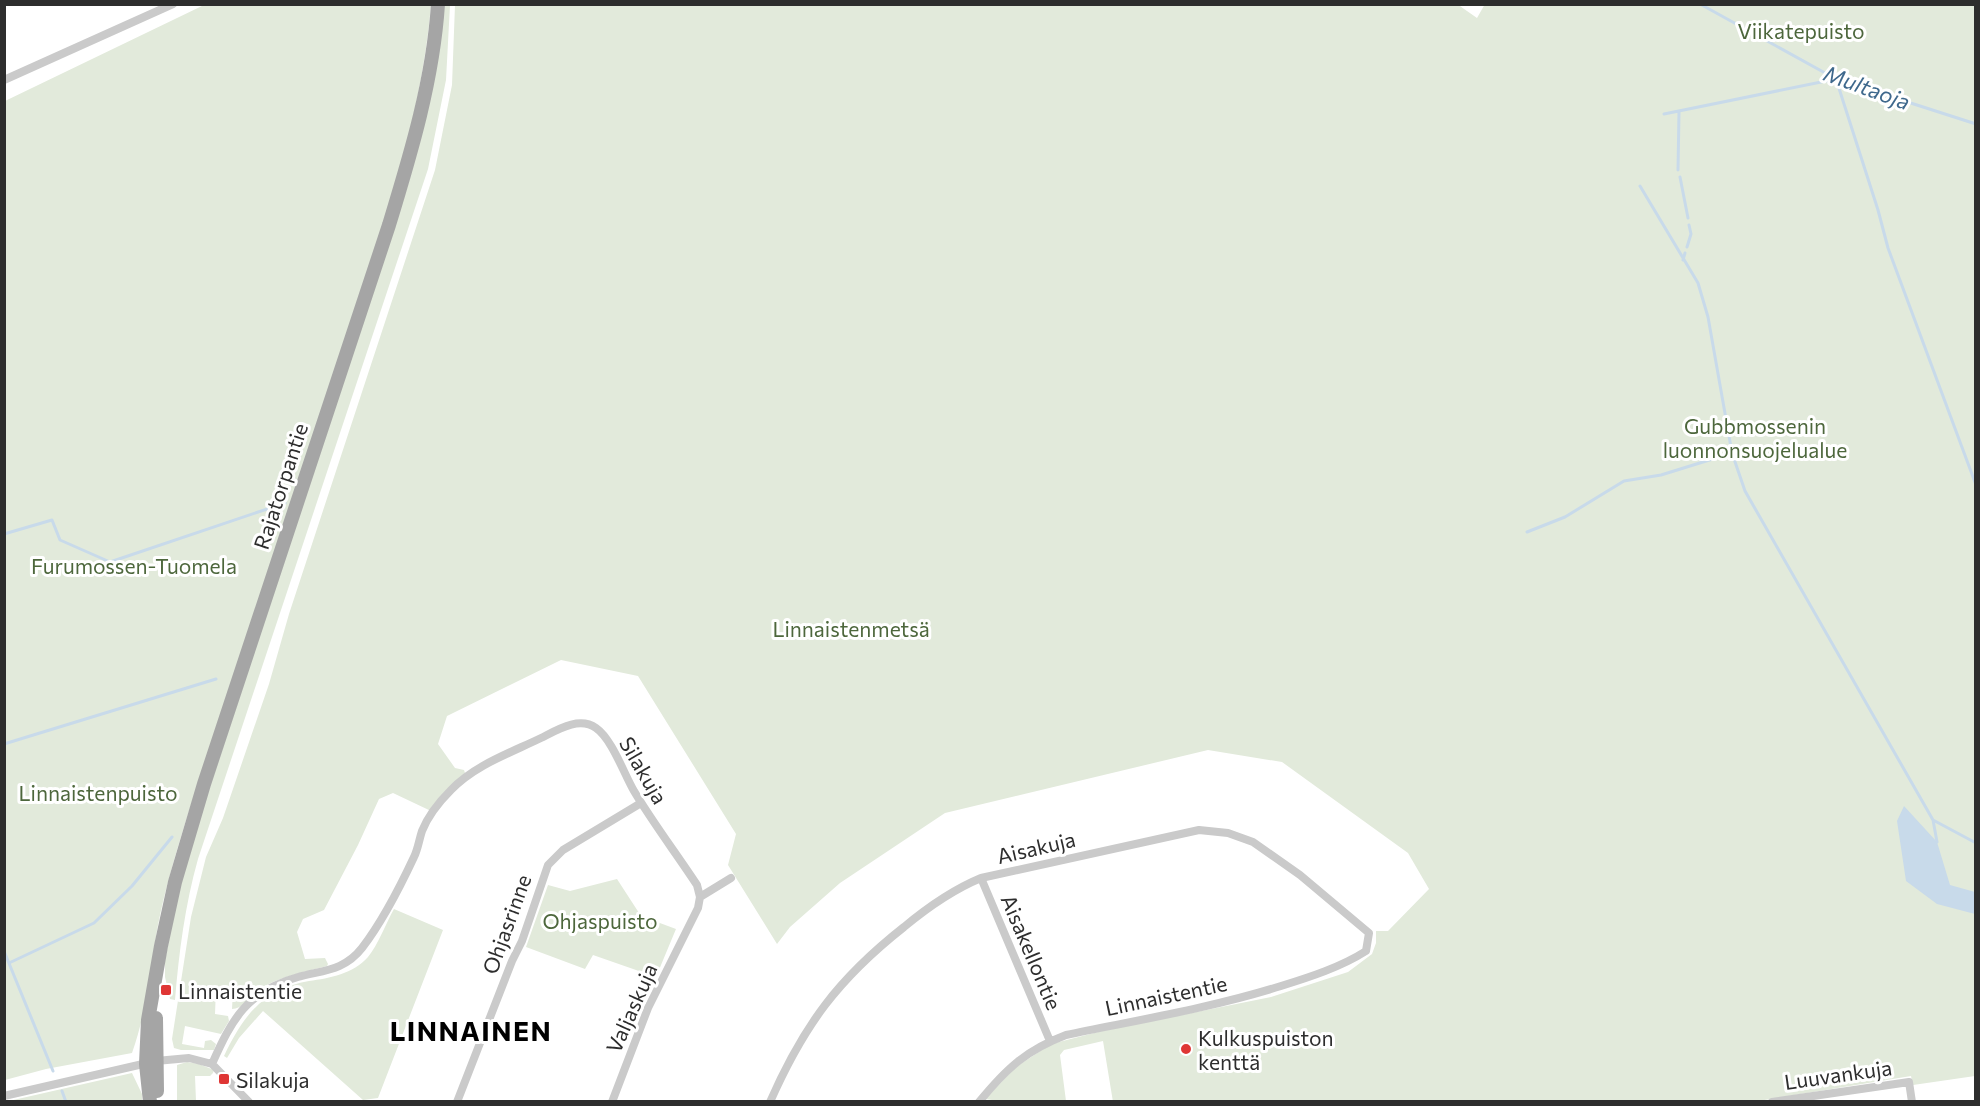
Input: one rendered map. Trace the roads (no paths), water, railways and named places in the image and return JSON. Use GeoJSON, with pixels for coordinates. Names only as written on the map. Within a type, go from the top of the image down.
{"type":"FeatureCollection","features":[{"type":"Feature","properties":{"kind":"main road","name":"Rajatorpantie"},"geometry":{"type":"LineString","coordinates":[[150,1101],[156,979],[167,916],[187,840],[408,162],[424,100],[438,4]]}},
{"type":"Feature","properties":{"kind":"main road","name":"Rajatorpantie"},"geometry":{"type":"LineString","coordinates":[[151,1063],[157,1101]]}},
{"type":"Feature","properties":{"kind":"street"},"geometry":{"type":"LineString","coordinates":[[149,4],[153,14]]}},
{"type":"Feature","properties":{"kind":"street"},"geometry":{"type":"LineString","coordinates":[[4,80],[173,4]]}},
{"type":"Feature","properties":{"kind":"street","name":"Silakuja"},"geometry":{"type":"LineString","coordinates":[[212,1064],[236,1016],[260,993],[296,978],[329,971],[360,950],[402,883],[418,848],[422,831],[433,812],[452,789],[472,772],[572,724],[596,728],[603,736],[642,803],[697,885],[700,897]]}},
{"type":"Feature","properties":{"kind":"street","name":"Ohjasrinne"},"geometry":{"type":"LineString","coordinates":[[456,1101],[522,941],[548,865],[563,850],[642,803]]}},
{"type":"Feature","properties":{"kind":"street","name":"Aisakuja"},"geometry":{"type":"LineString","coordinates":[[770,1101],[810,1025],[849,975],[928,907],[957,888],[981,878],[1199,830],[1228,833],[1253,842],[1300,875],[1368,933],[1369,942]]}},
{"type":"Feature","properties":{"kind":"street"},"geometry":{"type":"LineString","coordinates":[[700,897],[731,878]]}},
{"type":"Feature","properties":{"kind":"street","name":"Aisakellontie"},"geometry":{"type":"LineString","coordinates":[[981,878],[1050,1041]]}},
{"type":"Feature","properties":{"kind":"street","name":"Valjaskuja"},"geometry":{"type":"LineString","coordinates":[[612,1101],[648,1008],[698,908],[700,897]]}},
{"type":"Feature","properties":{"kind":"street","name":"Linnaistentie"},"geometry":{"type":"LineString","coordinates":[[979,1101],[1010,1066],[1050,1041],[1066,1035],[1251,995],[1282,986],[1353,960],[1366,951],[1369,942]]}},
{"type":"Feature","properties":{"kind":"street"},"geometry":{"type":"LineString","coordinates":[[4,1096],[151,1063],[189,1058],[212,1064],[249,1101]]}},
{"type":"Feature","properties":{"kind":"street","name":"Luuvankuja"},"geometry":{"type":"LineString","coordinates":[[1772,1101],[1909,1082],[1912,1101]]}},
{"type":"Feature","properties":{"kind":"water"},"geometry":{"type":"Polygon","coordinates":[[[1904,806],[1937,842],[1950,885],[1975,892],[1975,914],[1937,904],[1906,881],[1897,821],[1904,806]]]}},
{"type":"Feature","properties":{"kind":"waterway","name":"Multaoja"},"geometry":{"type":"LineString","coordinates":[[1700,4],[1836,79],[1976,124]]}},
{"type":"Feature","properties":{"kind":"waterway"},"geometry":{"type":"LineString","coordinates":[[1664,114],[1836,79],[1888,248],[1976,485]]}},
{"type":"Feature","properties":{"kind":"waterway"},"geometry":{"type":"LineString","coordinates":[[1678,170],[1679,112]]}},
{"type":"Feature","properties":{"kind":"waterway"},"geometry":{"type":"LineString","coordinates":[[1680,177],[1688,218]]}},
{"type":"Feature","properties":{"kind":"waterway"},"geometry":{"type":"LineString","coordinates":[[1640,186],[1698,283],[1708,317],[1732,453],[1745,491],[1933,820],[1937,842]]}},
{"type":"Feature","properties":{"kind":"waterway"},"geometry":{"type":"LineString","coordinates":[[1687,247],[1691,234],[1689,225]]}},
{"type":"Feature","properties":{"kind":"waterway"},"geometry":{"type":"LineString","coordinates":[[1683,260],[1685,253]]}},
{"type":"Feature","properties":{"kind":"waterway"},"geometry":{"type":"LineString","coordinates":[[1527,532],[1565,517],[1624,481],[1661,475],[1732,453]]}},
{"type":"Feature","properties":{"kind":"waterway"},"geometry":{"type":"LineString","coordinates":[[4,534],[52,520],[60,540],[110,562],[285,503]]}},
{"type":"Feature","properties":{"kind":"waterway"},"geometry":{"type":"LineString","coordinates":[[4,744],[216,679]]}},
{"type":"Feature","properties":{"kind":"waterway"},"geometry":{"type":"LineString","coordinates":[[1933,820],[1976,843]]}},
{"type":"Feature","properties":{"kind":"waterway"},"geometry":{"type":"LineString","coordinates":[[9,963],[94,923],[132,886],[172,837]]}},
{"type":"Feature","properties":{"kind":"waterway"},"geometry":{"type":"LineString","coordinates":[[4,951],[53,1071]]}},
{"type":"Feature","properties":{"kind":"waterway"},"geometry":{"type":"LineString","coordinates":[[62,1091],[66,1102]]}},
{"type":"Feature","properties":{"kind":"place","name":"Linnaistentie"},"geometry":{"type":"Point","coordinates":[166,990]}},
{"type":"Feature","properties":{"kind":"place","name":"Kulkuspuiston kenttä"},"geometry":{"type":"Point","coordinates":[1186,1049]}},
{"type":"Feature","properties":{"kind":"place","name":"Silakuja"},"geometry":{"type":"Point","coordinates":[224,1079]}},
{"type":"Feature","properties":{"kind":"district","name":"LINNAINEN"},"geometry":{"type":"Point","coordinates":[471,1030]}},
{"type":"Feature","properties":{"kind":"park label","name":"Viikatepuisto"},"geometry":{"type":"Point","coordinates":[1801,30]}},
{"type":"Feature","properties":{"kind":"park label","name":"Gubbmossenin luonnonsuojelualue"},"geometry":{"type":"Point","coordinates":[1755,437]}},
{"type":"Feature","properties":{"kind":"park label","name":"Furumossen-Tuomela"},"geometry":{"type":"Point","coordinates":[134,565]}},
{"type":"Feature","properties":{"kind":"park label","name":"Linnaistenmetsä"},"geometry":{"type":"Point","coordinates":[851,628]}},
{"type":"Feature","properties":{"kind":"park label","name":"Linnaistenpuisto"},"geometry":{"type":"Point","coordinates":[98,792]}},
{"type":"Feature","properties":{"kind":"park label","name":"Ohjaspuisto"},"geometry":{"type":"Point","coordinates":[600,920]}}]}
